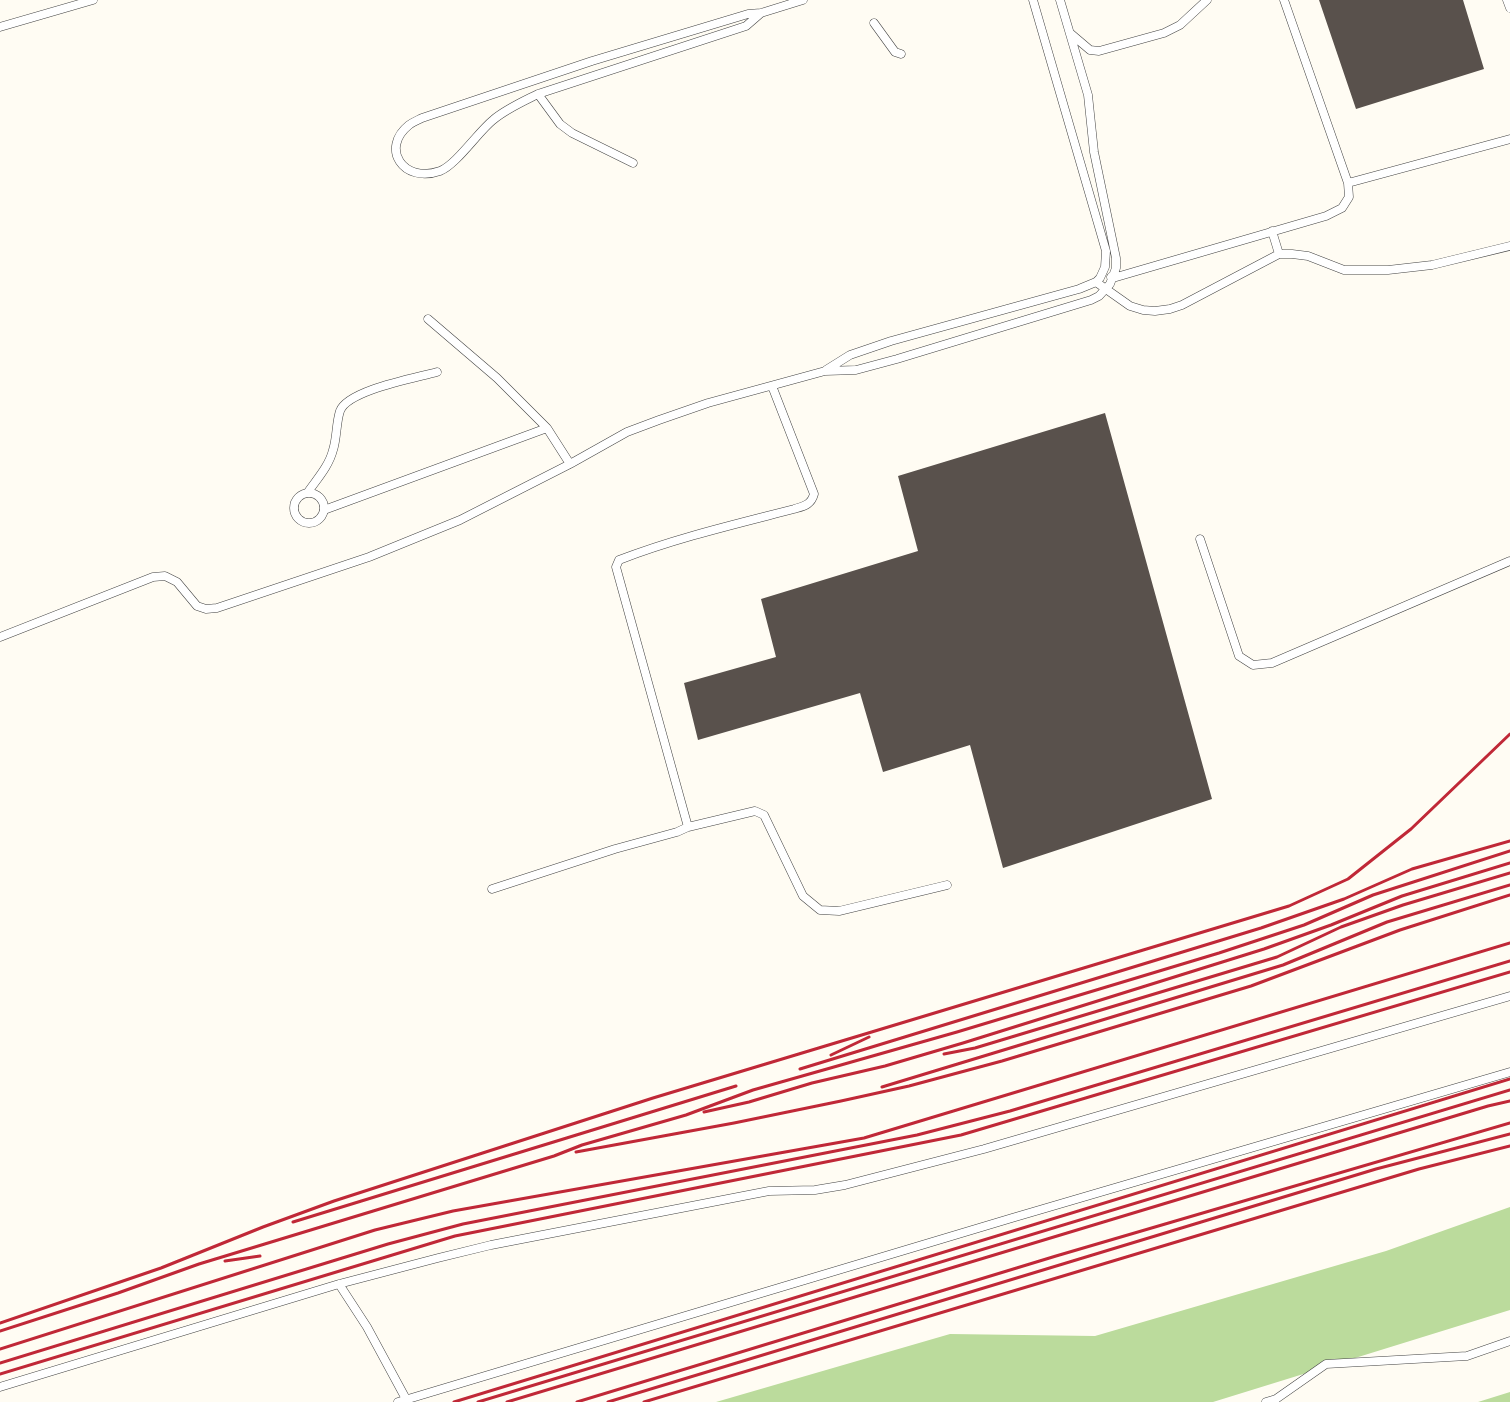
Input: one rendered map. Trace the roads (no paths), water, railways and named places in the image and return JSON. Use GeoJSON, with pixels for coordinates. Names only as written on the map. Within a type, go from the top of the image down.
{"type":"FeatureCollection","features":[{"type":"Feature","properties":{"kind":"lane"},"geometry":{"type":"LineString","coordinates":[[0,26],[93,0]]}},
{"type":"Feature","properties":{"kind":"lane"},"geometry":{"type":"LineString","coordinates":[[761,13],[746,26],[538,94],[514,105],[493,120],[450,164],[441,171],[416,174],[404,168],[398,160],[396,150],[400,137],[408,126],[422,118],[592,61],[748,14],[761,13],[803,0]]}},
{"type":"Feature","properties":{"kind":"lane"},"geometry":{"type":"LineString","coordinates":[[825,371],[850,355],[890,341],[1079,289],[1096,282],[1104,272],[1107,260],[1103,238],[1090,200],[1063,100],[1033,0]]}},
{"type":"Feature","properties":{"kind":"lane"},"geometry":{"type":"LineString","coordinates":[[0,637],[153,577],[165,576],[177,582],[197,606],[206,609],[217,608],[369,557],[460,520],[570,464],[627,432],[708,403],[825,371],[856,370],[897,359],[1066,309],[1091,300],[1106,290],[1114,278],[1116,258],[1094,152],[1088,96],[1060,0]]}},
{"type":"Feature","properties":{"kind":"lane"},"geometry":{"type":"LineString","coordinates":[[1069,32],[1090,50],[1099,51],[1164,33],[1180,25],[1206,0]]}},
{"type":"Feature","properties":{"kind":"lane"},"geometry":{"type":"LineString","coordinates":[[1104,272],[1114,278],[1326,216],[1342,208],[1349,197],[1348,183],[1284,0]]}},
{"type":"Feature","properties":{"kind":"lane"},"geometry":{"type":"LineString","coordinates":[[1507,0],[1510,8]]}},
{"type":"Feature","properties":{"kind":"lane"},"geometry":{"type":"LineString","coordinates":[[874,23],[895,52],[901,54]]}},
{"type":"Feature","properties":{"kind":"lane"},"geometry":{"type":"LineString","coordinates":[[538,94],[560,124],[572,133],[633,163]]}},
{"type":"Feature","properties":{"kind":"lane"},"geometry":{"type":"LineString","coordinates":[[1348,183],[1510,139]]}},
{"type":"Feature","properties":{"kind":"lane"},"geometry":{"type":"LineString","coordinates":[[1272,231],[1279,254]]}},
{"type":"Feature","properties":{"kind":"lane"},"geometry":{"type":"LineString","coordinates":[[1096,282],[1130,306],[1143,310],[1155,311],[1170,309],[1182,305],[1279,254],[1308,256],[1344,270],[1388,270],[1432,264],[1510,246]]}},
{"type":"Feature","properties":{"kind":"lane"},"geometry":{"type":"LineString","coordinates":[[428,320],[497,378],[547,428],[570,464]]}},
{"type":"Feature","properties":{"kind":"lane"},"geometry":{"type":"LineString","coordinates":[[437,372],[363,392],[350,398],[340,410],[333,451],[325,468],[308,492],[298,496],[295,500],[294,511],[296,516],[304,522],[309,523],[319,519],[324,510],[547,428]]}},
{"type":"Feature","properties":{"kind":"lane"},"geometry":{"type":"LineString","coordinates":[[688,827],[616,567],[619,560],[634,554],[698,534],[794,509],[808,504],[812,500],[814,494],[772,386]]}},
{"type":"Feature","properties":{"kind":"lane"},"geometry":{"type":"LineString","coordinates":[[308,492],[318,496],[324,510]]}},
{"type":"Feature","properties":{"kind":"lane"},"geometry":{"type":"LineString","coordinates":[[1200,539],[1239,656],[1253,665],[1272,663],[1510,561]]}},
{"type":"Feature","properties":{"kind":"lane"},"geometry":{"type":"LineString","coordinates":[[492,889],[615,849],[677,832],[688,827],[755,811],[764,815],[803,896],[820,910],[839,911],[947,885]]}},
{"type":"Feature","properties":{"kind":"lane"},"geometry":{"type":"LineString","coordinates":[[0,1387],[339,1284],[491,1245],[769,1191],[815,1190],[845,1185],[984,1149],[1510,996]]}},
{"type":"Feature","properties":{"kind":"lane"},"geometry":{"type":"LineString","coordinates":[[398,1402],[1012,1218],[1510,1072]]}},
{"type":"Feature","properties":{"kind":"lane"},"geometry":{"type":"LineString","coordinates":[[339,1284],[367,1328],[406,1400]]}},
{"type":"Feature","properties":{"kind":"lane"},"geometry":{"type":"LineString","coordinates":[[1266,1402],[1276,1399],[1326,1364],[1467,1356],[1510,1341]]}},
{"type":"Feature","properties":{"kind":"railway"},"geometry":{"type":"LineString","coordinates":[[0,1323],[161,1268],[263,1227],[334,1201],[653,1098],[1289,906],[1348,879],[1411,829],[1510,734]]}},
{"type":"Feature","properties":{"kind":"railway"},"geometry":{"type":"LineString","coordinates":[[800,1069],[1261,928],[1344,899],[1412,869],[1510,841]]}},
{"type":"Feature","properties":{"kind":"railway"},"geometry":{"type":"LineString","coordinates":[[0,1331],[118,1293],[199,1264],[554,1156],[582,1145],[686,1115],[753,1090],[957,1032],[1219,953],[1304,925],[1373,895],[1510,851]]}},
{"type":"Feature","properties":{"kind":"railway"},"geometry":{"type":"LineString","coordinates":[[704,1112],[749,1102],[812,1083],[885,1066],[963,1043],[1264,949],[1331,925],[1402,896],[1510,863]]}},
{"type":"Feature","properties":{"kind":"railway"},"geometry":{"type":"LineString","coordinates":[[944,1054],[975,1048],[1277,957],[1341,927],[1403,905],[1510,873]]}},
{"type":"Feature","properties":{"kind":"railway"},"geometry":{"type":"LineString","coordinates":[[882,1087],[1283,965],[1387,922],[1510,885]]}},
{"type":"Feature","properties":{"kind":"railway"},"geometry":{"type":"LineString","coordinates":[[576,1152],[734,1123],[841,1101],[909,1086],[1002,1061],[1251,986],[1400,930],[1510,895]]}},
{"type":"Feature","properties":{"kind":"railway"},"geometry":{"type":"LineString","coordinates":[[0,1349],[375,1230],[453,1211],[864,1138],[1510,943]]}},
{"type":"Feature","properties":{"kind":"railway"},"geometry":{"type":"LineString","coordinates":[[0,1363],[388,1244],[463,1224],[917,1135],[1010,1111],[1510,961]]}},
{"type":"Feature","properties":{"kind":"railway"},"geometry":{"type":"LineString","coordinates":[[0,1374],[455,1236],[961,1135],[1510,972]]}},
{"type":"Feature","properties":{"kind":"railway"},"geometry":{"type":"LineString","coordinates":[[831,1055],[869,1037]]}},
{"type":"Feature","properties":{"kind":"railway"},"geometry":{"type":"LineString","coordinates":[[454,1402],[1510,1079]]}},
{"type":"Feature","properties":{"kind":"railway"},"geometry":{"type":"LineString","coordinates":[[293,1222],[736,1086]]}},
{"type":"Feature","properties":{"kind":"railway"},"geometry":{"type":"LineString","coordinates":[[478,1402],[1510,1090]]}},
{"type":"Feature","properties":{"kind":"railway"},"geometry":{"type":"LineString","coordinates":[[507,1402],[1488,1106],[1510,1101]]}},
{"type":"Feature","properties":{"kind":"railway"},"geometry":{"type":"LineString","coordinates":[[577,1402],[1056,1256],[1510,1123]]}},
{"type":"Feature","properties":{"kind":"railway"},"geometry":{"type":"LineString","coordinates":[[608,1402],[1376,1169],[1510,1134]]}},
{"type":"Feature","properties":{"kind":"railway"},"geometry":{"type":"LineString","coordinates":[[644,1402],[1419,1169],[1510,1146]]}},
{"type":"Feature","properties":{"kind":"railway"},"geometry":{"type":"LineString","coordinates":[[225,1261],[260,1256]]}}]}
